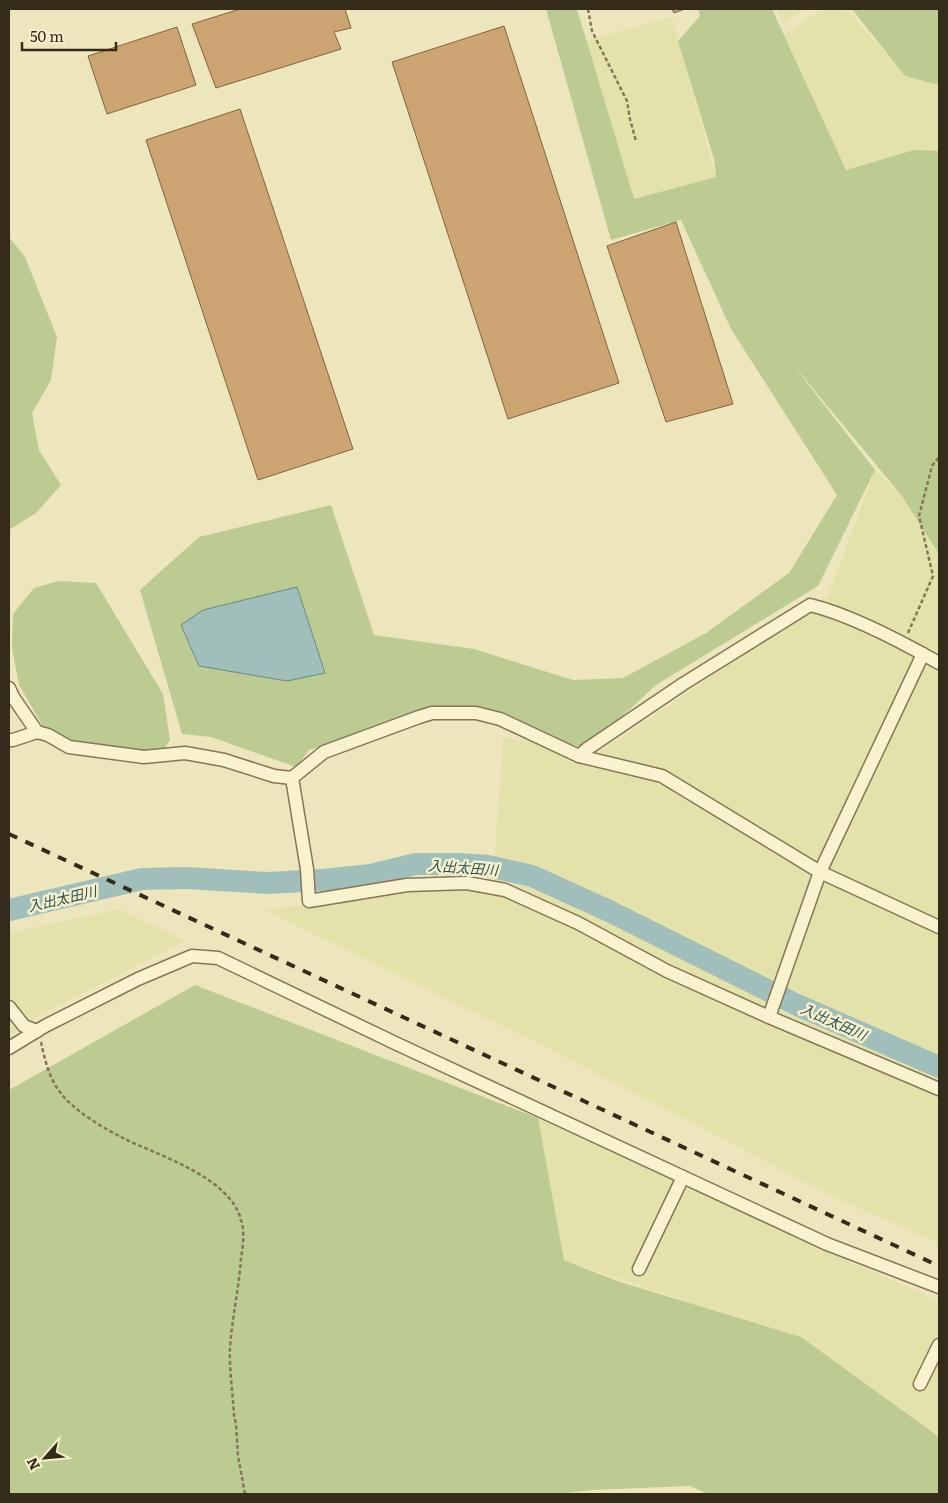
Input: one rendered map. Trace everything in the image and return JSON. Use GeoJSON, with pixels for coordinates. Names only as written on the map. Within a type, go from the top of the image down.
{"type":"FeatureCollection","features":[{"type":"Feature","properties":{"kind":"street"},"geometry":{"type":"LineString","coordinates":[[580,756],[587,749],[683,684],[810,605],[828,609],[904,644],[939,663]]}},
{"type":"Feature","properties":{"kind":"street"},"geometry":{"type":"LineString","coordinates":[[769,1017],[820,872],[923,654]]}},
{"type":"Feature","properties":{"kind":"street"},"geometry":{"type":"LineString","coordinates":[[9,688],[37,732]]}},
{"type":"Feature","properties":{"kind":"street"},"geometry":{"type":"LineString","coordinates":[[9,740],[37,732],[48,735],[69,747],[144,757],[185,753],[224,760],[274,776],[292,778],[324,752],[432,713],[476,714],[500,719],[580,756],[662,776],[820,872],[939,927]]}},
{"type":"Feature","properties":{"kind":"street"},"geometry":{"type":"LineString","coordinates":[[292,778],[307,868],[309,901],[407,885],[468,883],[505,890],[578,923],[667,971],[769,1017],[939,1089]]}},
{"type":"Feature","properties":{"kind":"street"},"geometry":{"type":"LineString","coordinates":[[9,1048],[37,1031],[138,979],[192,956],[218,958],[827,1244],[939,1287]]}},
{"type":"Feature","properties":{"kind":"street"},"geometry":{"type":"LineString","coordinates":[[9,1007],[24,1026],[37,1031]]}},
{"type":"Feature","properties":{"kind":"street"},"geometry":{"type":"LineString","coordinates":[[639,1269],[683,1177]]}},
{"type":"Feature","properties":{"kind":"street"},"geometry":{"type":"LineString","coordinates":[[920,1384],[939,1345]]}},
{"type":"Feature","properties":{"kind":"path"},"geometry":{"type":"LineString","coordinates":[[588,9],[592,31],[627,101],[636,141]]}},
{"type":"Feature","properties":{"kind":"path"},"geometry":{"type":"LineString","coordinates":[[904,644],[933,576],[918,516],[932,466],[939,457]]}},
{"type":"Feature","properties":{"kind":"path"},"geometry":{"type":"LineString","coordinates":[[37,1031],[47,1066],[64,1097],[97,1122],[123,1138],[160,1153],[209,1180],[228,1196],[239,1213],[242,1222],[242,1247],[230,1348],[238,1456],[245,1494]]}},
{"type":"Feature","properties":{"kind":"green space"},"geometry":{"type":"Polygon","coordinates":[[[546,9],[577,9],[634,199],[716,177],[714,159],[678,41],[700,16],[698,9],[772,9],[846,170],[914,150],[939,151],[939,554],[902,496],[790,361],[875,470],[818,586],[656,685],[587,749],[476,713],[419,717],[309,750],[296,767],[211,737],[182,734],[140,590],[199,537],[331,505],[374,635],[474,649],[573,680],[623,678],[706,633],[789,573],[837,495],[731,329],[681,220],[611,240],[546,9]]]}},
{"type":"Feature","properties":{"kind":"green space"},"geometry":{"type":"Polygon","coordinates":[[[776,9],[805,9],[783,24],[776,9]]]}},
{"type":"Feature","properties":{"kind":"green space"},"geometry":{"type":"Polygon","coordinates":[[[823,9],[846,9],[898,67],[910,77],[939,85],[939,151],[909,151],[846,170],[784,34],[823,9]]]}},
{"type":"Feature","properties":{"kind":"green space"},"geometry":{"type":"Polygon","coordinates":[[[852,9],[939,9],[939,85],[905,76],[852,9]]]}},
{"type":"Feature","properties":{"kind":"green space"},"geometry":{"type":"Polygon","coordinates":[[[672,17],[716,177],[634,199],[585,41],[672,17]]]}},
{"type":"Feature","properties":{"kind":"green space"},"geometry":{"type":"Polygon","coordinates":[[[9,237],[25,257],[57,337],[51,380],[32,413],[39,450],[61,485],[36,513],[9,530],[9,237]]]}},
{"type":"Feature","properties":{"kind":"green space"},"geometry":{"type":"Polygon","coordinates":[[[875,470],[939,530],[939,1243],[838,1199],[546,1047],[264,910],[493,882],[503,738],[605,749],[828,596],[875,470]]]}},
{"type":"Feature","properties":{"kind":"green space"},"geometry":{"type":"Polygon","coordinates":[[[58,581],[96,583],[163,694],[170,740],[160,755],[105,757],[48,735],[19,685],[12,648],[13,614],[34,588],[58,581]]]}},
{"type":"Feature","properties":{"kind":"green space"},"geometry":{"type":"Polygon","coordinates":[[[119,909],[185,941],[42,1014],[9,1036],[9,933],[119,909]]]}},
{"type":"Feature","properties":{"kind":"green space"},"geometry":{"type":"Polygon","coordinates":[[[195,985],[538,1118],[564,1260],[617,1281],[801,1337],[939,1437],[939,1494],[708,1494],[690,1486],[591,1490],[560,1494],[9,1494],[9,1090],[195,985]]]}},
{"type":"Feature","properties":{"kind":"green space"},"geometry":{"type":"Polygon","coordinates":[[[548,1114],[833,1254],[939,1301],[939,1437],[809,1343],[564,1260],[538,1118],[548,1114]]]}},
{"type":"Feature","properties":{"kind":"water"},"geometry":{"type":"Polygon","coordinates":[[[297,587],[325,673],[287,681],[199,666],[181,625],[203,610],[297,587]]]}},
{"type":"Feature","properties":{"kind":"building"},"geometry":{"type":"Polygon","coordinates":[[[240,9],[345,9],[351,28],[334,32],[341,49],[216,88],[192,24],[240,9]]]}},
{"type":"Feature","properties":{"kind":"building"},"geometry":{"type":"Polygon","coordinates":[[[672,9],[685,9],[674,13],[672,9]]]}},
{"type":"Feature","properties":{"kind":"building"},"geometry":{"type":"Polygon","coordinates":[[[504,26],[619,383],[508,419],[392,62],[504,26]]]}},
{"type":"Feature","properties":{"kind":"building"},"geometry":{"type":"Polygon","coordinates":[[[177,27],[196,85],[107,114],[88,56],[177,27]]]}},
{"type":"Feature","properties":{"kind":"building"},"geometry":{"type":"Polygon","coordinates":[[[240,109],[353,449],[258,480],[146,140],[240,109]]]}},
{"type":"Feature","properties":{"kind":"building"},"geometry":{"type":"Polygon","coordinates":[[[676,222],[733,404],[666,422],[607,246],[676,222]]]}},
{"type":"Feature","properties":{"kind":"waterway","name":"入出太田川"},"geometry":{"type":"LineString","coordinates":[[9,910],[142,879],[186,878],[268,883],[371,875],[416,864],[488,866],[532,876],[607,910],[795,1004],[939,1067]]}},
{"type":"Feature","properties":{"kind":"railway"},"geometry":{"type":"LineString","coordinates":[[9,834],[939,1266]]}}]}
